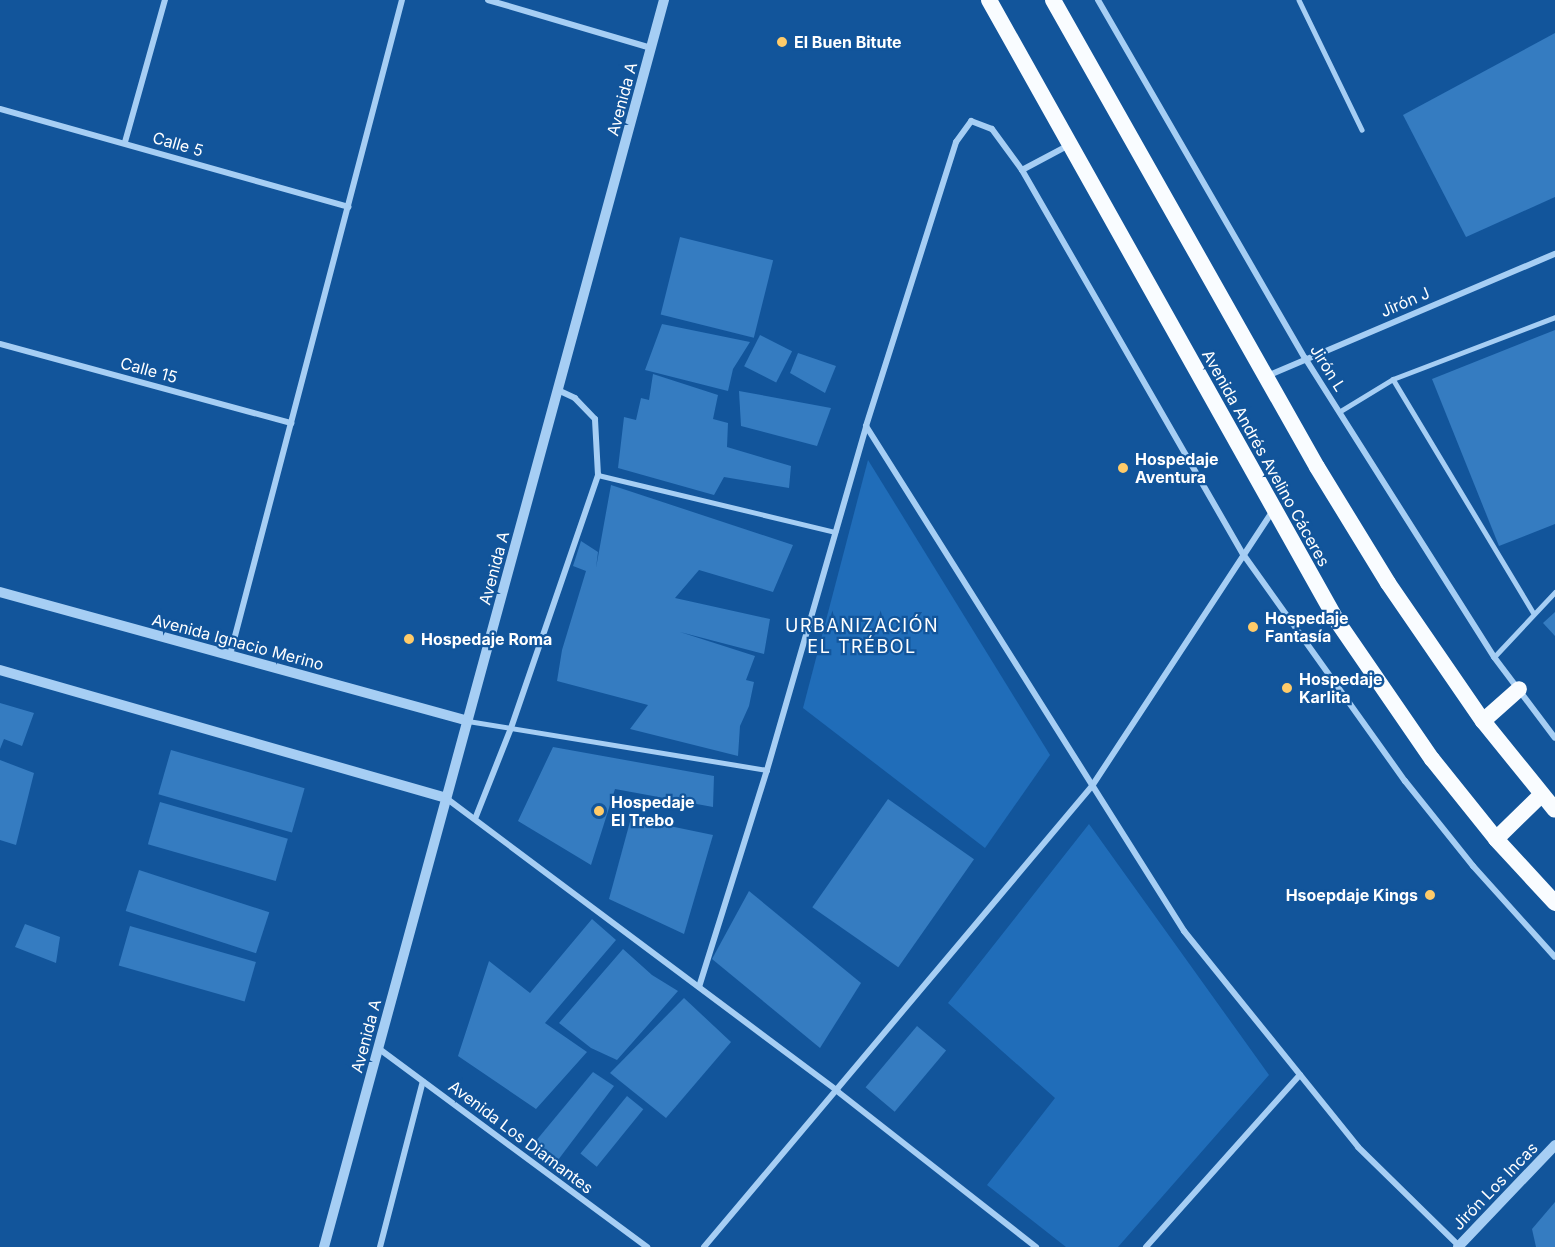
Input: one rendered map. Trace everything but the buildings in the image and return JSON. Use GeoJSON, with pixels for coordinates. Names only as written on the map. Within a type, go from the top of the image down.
{"type":"FeatureCollection","features":[{"type":"Feature","properties":{"kind":"highway","name":"Avenida Andrés Avelino Cáceres"},"geometry":{"type":"LineString","coordinates":[[989,0],[1337,621],[1383,691],[1432,759],[1496,839],[1555,903]]}},
{"type":"Feature","properties":{"kind":"highway"},"geometry":{"type":"LineString","coordinates":[[1053,0],[1317,467],[1388,583],[1483,721],[1555,810]]}},
{"type":"Feature","properties":{"kind":"highway"},"geometry":{"type":"LineString","coordinates":[[1483,721],[1519,689]]}},
{"type":"Feature","properties":{"kind":"highway"},"geometry":{"type":"LineString","coordinates":[[1496,839],[1541,795]]}},
{"type":"Feature","properties":{"kind":"street"},"geometry":{"type":"LineString","coordinates":[[125,142],[165,0]]}},
{"type":"Feature","properties":{"kind":"street"},"geometry":{"type":"LineString","coordinates":[[230,655],[402,0]]}},
{"type":"Feature","properties":{"kind":"street"},"geometry":{"type":"LineString","coordinates":[[488,0],[652,48]]}},
{"type":"Feature","properties":{"kind":"street","name":"Avenida A"},"geometry":{"type":"LineString","coordinates":[[324,1247],[664,0]]}},
{"type":"Feature","properties":{"kind":"street","name":"Jirón L"},"geometry":{"type":"LineString","coordinates":[[1098,0],[1305,358],[1494,657],[1555,738]]}},
{"type":"Feature","properties":{"kind":"street","name":"Calle 5"},"geometry":{"type":"LineString","coordinates":[[0,109],[125,142],[348,207]]}},
{"type":"Feature","properties":{"kind":"street"},"geometry":{"type":"LineString","coordinates":[[699,987],[767,770],[866,426],[956,142],[971,121],[992,129],[1022,170],[1243,554],[1405,781],[1473,866],[1555,957]]}},
{"type":"Feature","properties":{"kind":"street"},"geometry":{"type":"LineString","coordinates":[[1022,170],[1070,144]]}},
{"type":"Feature","properties":{"kind":"street","name":"Jirón J"},"geometry":{"type":"LineString","coordinates":[[1266,376],[1555,254]]}},
{"type":"Feature","properties":{"kind":"street","name":"Calle 15"},"geometry":{"type":"LineString","coordinates":[[0,344],[291,423]]}},
{"type":"Feature","properties":{"kind":"street"},"geometry":{"type":"LineString","coordinates":[[475,819],[511,728],[598,475],[595,419],[575,398],[558,390]]}},
{"type":"Feature","properties":{"kind":"street"},"geometry":{"type":"LineString","coordinates":[[866,426],[1184,931],[1358,1147],[1458,1246]]}},
{"type":"Feature","properties":{"kind":"street"},"geometry":{"type":"LineString","coordinates":[[704,1247],[1092,786],[1274,509]]}},
{"type":"Feature","properties":{"kind":"street","name":"Avenida Ignacio Merino"},"geometry":{"type":"LineString","coordinates":[[0,592],[468,721]]}},
{"type":"Feature","properties":{"kind":"street"},"geometry":{"type":"LineString","coordinates":[[0,669],[446,798],[837,1091],[1036,1247]]}},
{"type":"Feature","properties":{"kind":"street","name":"Avenida Los Diamantes"},"geometry":{"type":"LineString","coordinates":[[378,1048],[647,1247]]}},
{"type":"Feature","properties":{"kind":"street"},"geometry":{"type":"LineString","coordinates":[[1146,1247],[1300,1075]]}},
{"type":"Feature","properties":{"kind":"street"},"geometry":{"type":"LineString","coordinates":[[380,1247],[423,1081]]}},
{"type":"Feature","properties":{"kind":"street","name":"Jirón Los Incas"},"geometry":{"type":"LineString","coordinates":[[1458,1246],[1555,1145]]}},
{"type":"Feature","properties":{"kind":"lane"},"geometry":{"type":"LineString","coordinates":[[1299,0],[1362,130]]}},
{"type":"Feature","properties":{"kind":"lane"},"geometry":{"type":"LineString","coordinates":[[1339,412],[1393,379],[1555,317]]}},
{"type":"Feature","properties":{"kind":"lane"},"geometry":{"type":"LineString","coordinates":[[1393,379],[1533,612]]}},
{"type":"Feature","properties":{"kind":"lane"},"geometry":{"type":"LineString","coordinates":[[598,475],[835,532]]}},
{"type":"Feature","properties":{"kind":"lane"},"geometry":{"type":"LineString","coordinates":[[1494,657],[1533,612],[1555,592]]}},
{"type":"Feature","properties":{"kind":"lane"},"geometry":{"type":"LineString","coordinates":[[468,721],[767,770]]}},
{"type":"Feature","properties":{"kind":"shaded area"},"geometry":{"type":"Polygon","coordinates":[[[868,460],[1050,755],[985,848],[803,708],[868,460]]]}},
{"type":"Feature","properties":{"kind":"shaded area"},"geometry":{"type":"Polygon","coordinates":[[[1089,824],[1269,1075],[1118,1247],[1066,1247],[987,1185],[1055,1098],[948,1003],[1089,824]]]}},
{"type":"Feature","properties":{"kind":"place","name":"El Buen Bitute"},"geometry":{"type":"Point","coordinates":[782,42]}},
{"type":"Feature","properties":{"kind":"place","name":"Hospedaje Aventura"},"geometry":{"type":"Point","coordinates":[1123,468]}},
{"type":"Feature","properties":{"kind":"place","name":"Hospedaje Fantasía"},"geometry":{"type":"Point","coordinates":[1253,627]}},
{"type":"Feature","properties":{"kind":"place","name":"Hospedaje Roma"},"geometry":{"type":"Point","coordinates":[409,639]}},
{"type":"Feature","properties":{"kind":"place","name":"Hospedaje Karlita"},"geometry":{"type":"Point","coordinates":[1287,688]}},
{"type":"Feature","properties":{"kind":"place","name":"Hospedaje El Trebo"},"geometry":{"type":"Point","coordinates":[599,811]}},
{"type":"Feature","properties":{"kind":"place","name":"Hsoepdaje Kings"},"geometry":{"type":"Point","coordinates":[1430,895]}},
{"type":"Feature","properties":{"kind":"district","name":"URBANIZACIÓN EL TRÉBOL"},"geometry":{"type":"Point","coordinates":[862,637]}}]}
